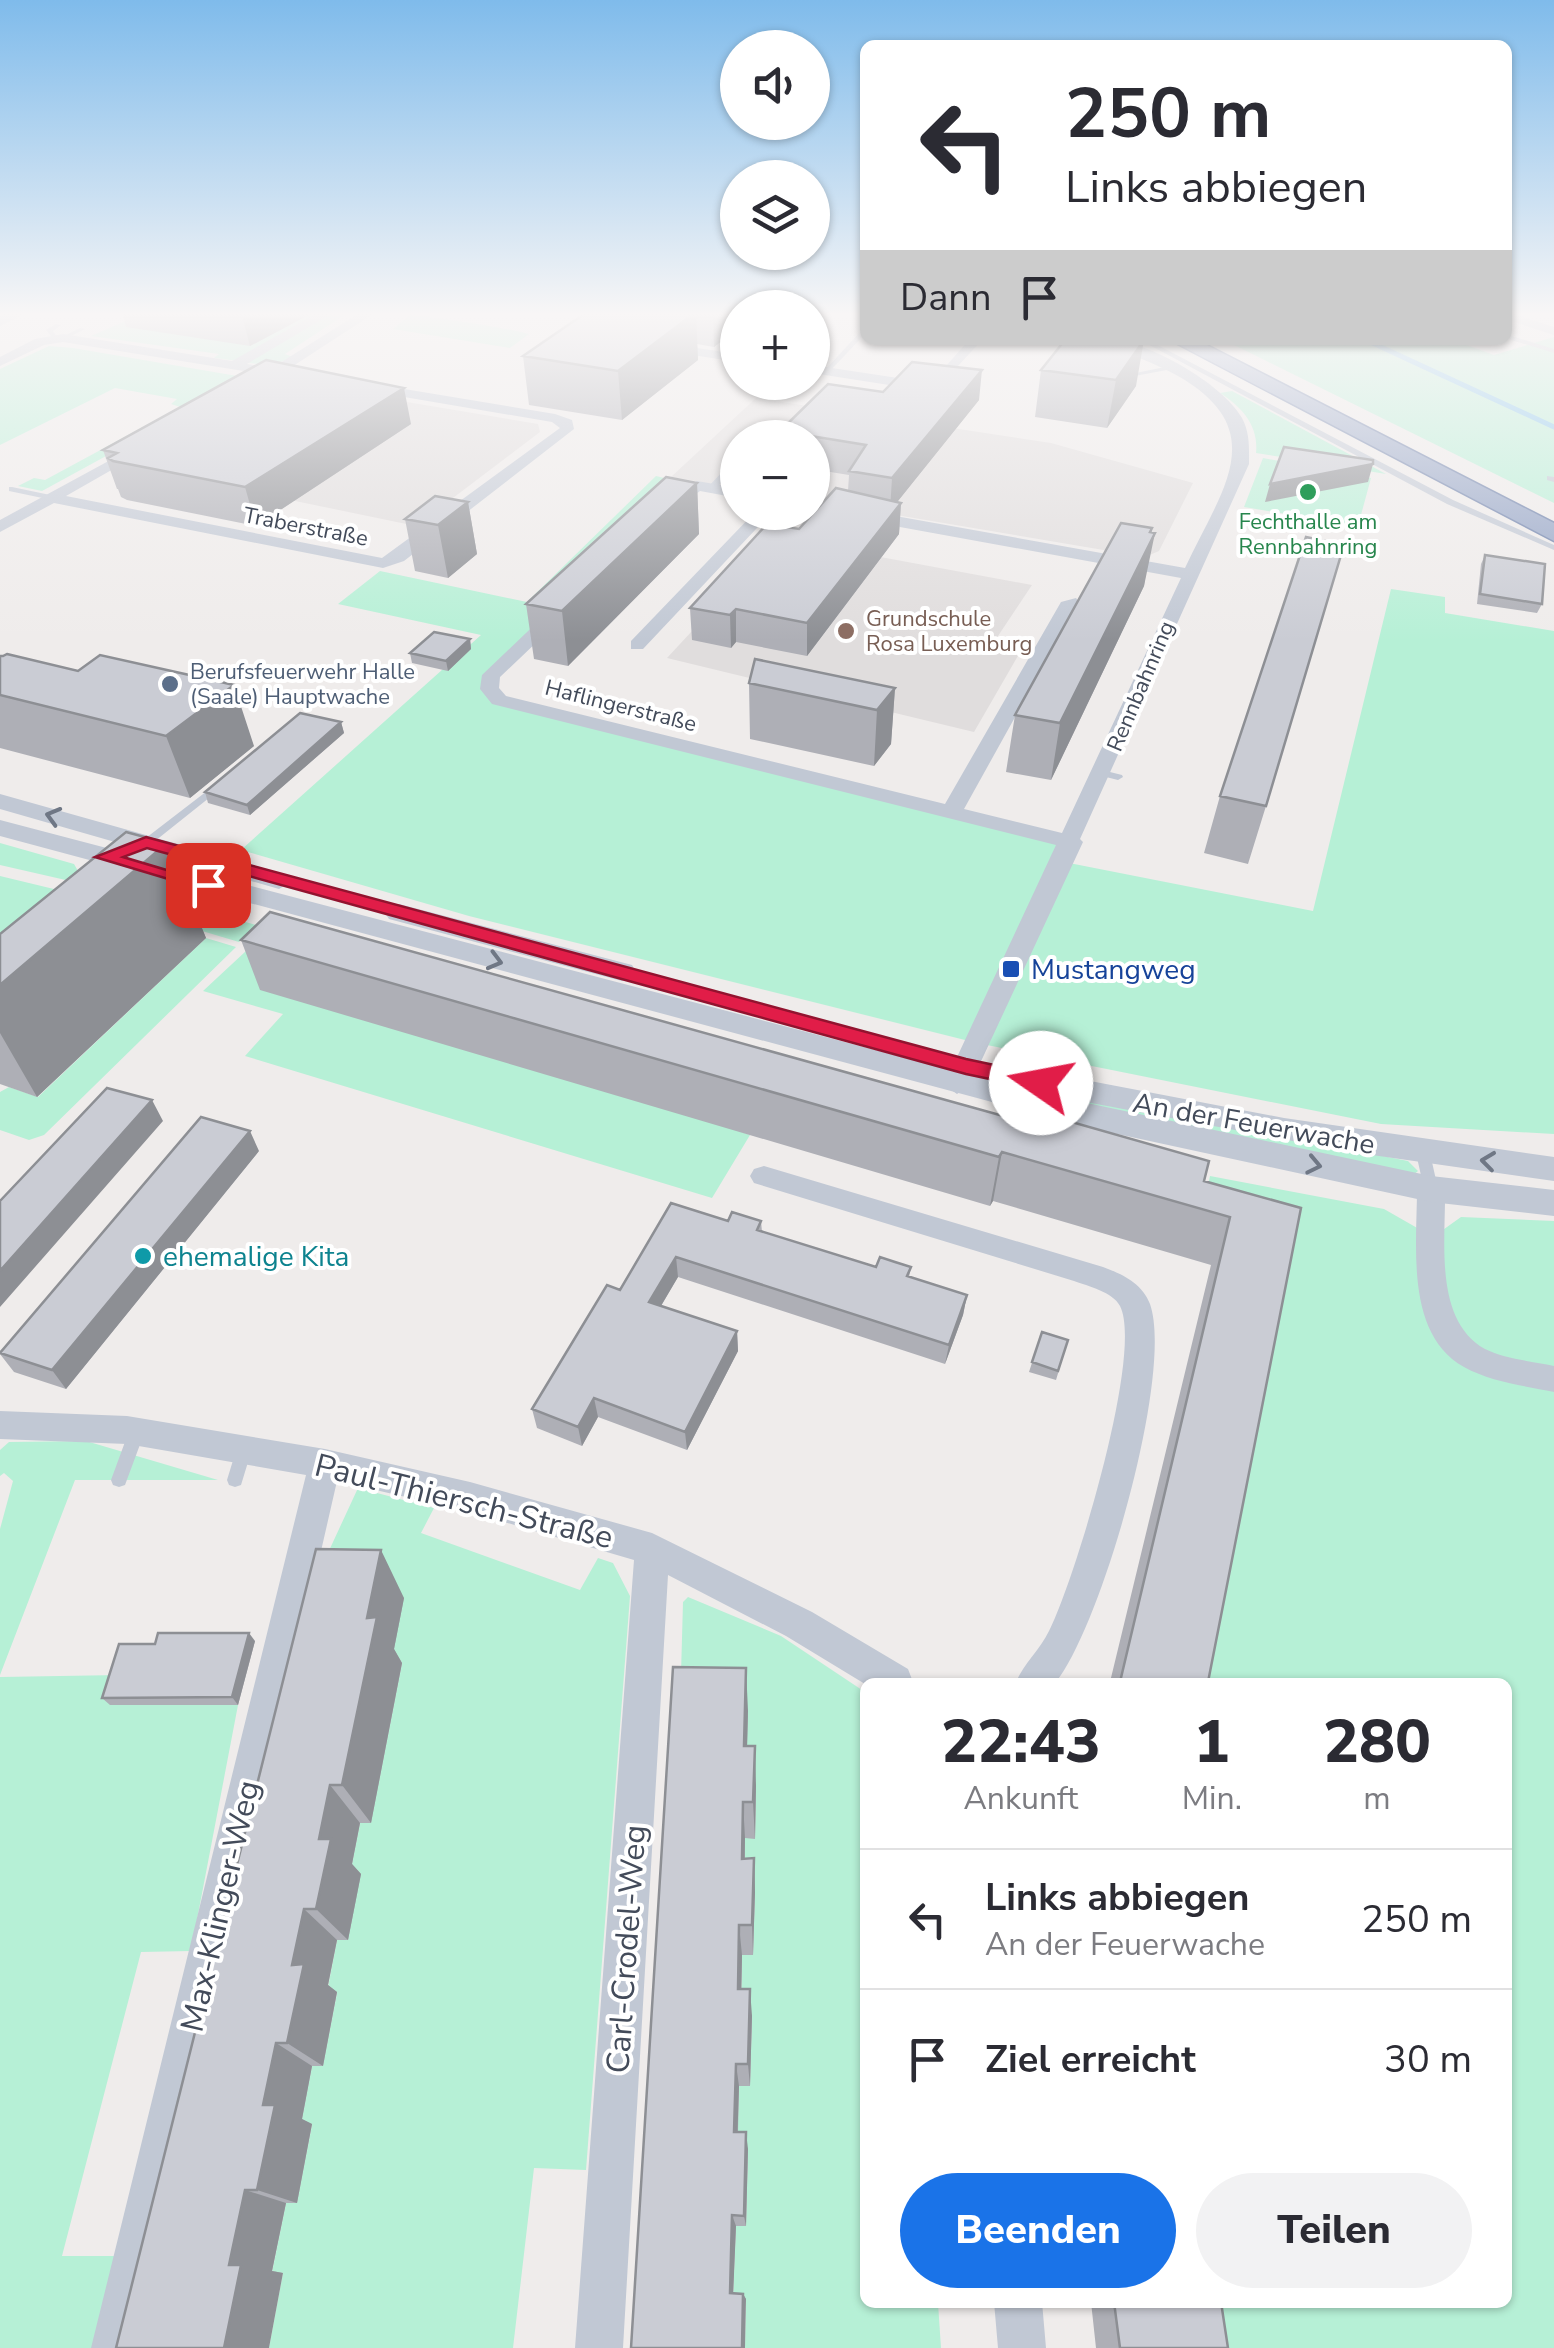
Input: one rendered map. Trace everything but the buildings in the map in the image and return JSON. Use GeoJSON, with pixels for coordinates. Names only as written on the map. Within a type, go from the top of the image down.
{"type":"FeatureCollection","features":[{"type":"Feature","properties":{"kind":"highway"},"geometry":{"type":"LineString","coordinates":[[1339,422],[1554,533]]}},
{"type":"Feature","properties":{"kind":"highway"},"geometry":{"type":"LineString","coordinates":[[1374,422],[1554,513]]}},
{"type":"Feature","properties":{"kind":"street","name":"Traberstraße"},"geometry":{"type":"LineString","coordinates":[[52,498],[383,562],[398,557],[567,430],[564,422]]}},
{"type":"Feature","properties":{"kind":"street","name":"Rennbahnring"},"geometry":{"type":"LineString","coordinates":[[962,1076],[1072,842],[1110,775],[1184,602],[1189,574],[1241,464],[1246,445],[1240,422]]}},
{"type":"Feature","properties":{"kind":"street"},"geometry":{"type":"LineString","coordinates":[[0,527],[161,436]]}},
{"type":"Feature","properties":{"kind":"street"},"geometry":{"type":"LineString","coordinates":[[653,522],[696,486],[720,490]]}},
{"type":"Feature","properties":{"kind":"street"},"geometry":{"type":"LineString","coordinates":[[830,509],[1189,574]]}},
{"type":"Feature","properties":{"kind":"street"},"geometry":{"type":"LineString","coordinates":[[637,644],[747,530]]}},
{"type":"Feature","properties":{"kind":"street"},"geometry":{"type":"LineString","coordinates":[[950,812],[1070,602]]}},
{"type":"Feature","properties":{"kind":"street","name":"Haflingerstraße"},"geometry":{"type":"LineString","coordinates":[[566,604],[491,675],[488,689],[499,700],[1072,842]]}},
{"type":"Feature","properties":{"kind":"street","name":"An der Feuerwache"},"geometry":{"type":"LineString","coordinates":[[0,801],[120,849],[171,876],[962,1076],[1431,1189],[1554,1203]]}},
{"type":"Feature","properties":{"kind":"street","name":"An der Feuerwache"},"geometry":{"type":"LineString","coordinates":[[0,828],[120,849],[962,1076],[1423,1153],[1554,1168]]}},
{"type":"Feature","properties":{"kind":"street"},"geometry":{"type":"LineString","coordinates":[[120,849],[104,884],[171,876]]}},
{"type":"Feature","properties":{"kind":"street"},"geometry":{"type":"LineString","coordinates":[[764,1176],[1077,1270],[1116,1284],[1134,1300],[1142,1326],[1142,1355],[1130,1410],[1085,1584],[1060,1647],[1037,1678]]}},
{"type":"Feature","properties":{"kind":"street"},"geometry":{"type":"LineString","coordinates":[[1431,1189],[1438,1314],[1447,1336],[1476,1359],[1554,1379]]}},
{"type":"Feature","properties":{"kind":"street","name":"Paul-Thiersch-Straße"},"geometry":{"type":"LineString","coordinates":[[0,1424],[137,1431],[240,1465],[325,1464],[470,1497],[652,1549],[798,1624],[888,1678]]}},
{"type":"Feature","properties":{"kind":"street","name":"Max-Klinger-Weg"},"geometry":{"type":"LineString","coordinates":[[116,2348],[325,1464]]}},
{"type":"Feature","properties":{"kind":"street","name":"Carl-Crodel-Weg"},"geometry":{"type":"LineString","coordinates":[[599,2348],[652,1549]]}},
{"type":"Feature","properties":{"kind":"street"},"geometry":{"type":"LineString","coordinates":[[1019,2308],[1022,2348]]}},
{"type":"Feature","properties":{"kind":"lane"},"geometry":{"type":"LineString","coordinates":[[1297,422],[1450,502],[1554,548]]}},
{"type":"Feature","properties":{"kind":"lane"},"geometry":{"type":"LineString","coordinates":[[710,489],[720,479]]}},
{"type":"Feature","properties":{"kind":"lane"},"geometry":{"type":"LineString","coordinates":[[12,489],[52,498]]}},
{"type":"Feature","properties":{"kind":"lane"},"geometry":{"type":"LineString","coordinates":[[120,849],[230,776]]}},
{"type":"Feature","properties":{"kind":"lane"},"geometry":{"type":"LineString","coordinates":[[1423,1153],[1431,1189]]}},
{"type":"Feature","properties":{"kind":"lane"},"geometry":{"type":"LineString","coordinates":[[118,1480],[137,1431]]}},
{"type":"Feature","properties":{"kind":"shaded area"},"geometry":{"type":"Polygon","coordinates":[[[307,422],[524,422],[538,424],[540,432],[416,526],[247,491],[307,422]]]}},
{"type":"Feature","properties":{"kind":"shaded area"},"geometry":{"type":"Polygon","coordinates":[[[830,422],[911,422],[1051,443],[1193,483],[1159,551],[1145,557],[830,504],[830,422]]]}},
{"type":"Feature","properties":{"kind":"shaded area"},"geometry":{"type":"Polygon","coordinates":[[[720,431],[720,485],[671,477],[720,431]]]}},
{"type":"Feature","properties":{"kind":"shaded area","name":"Grundschule Rosa Luxemburg"},"geometry":{"type":"Polygon","coordinates":[[[778,538],[1032,585],[990,648],[1019,654],[974,732],[667,658],[778,538]]]}},
{"type":"Feature","properties":{"kind":"green space"},"geometry":{"type":"Polygon","coordinates":[[[0,422],[47,422],[0,445],[0,422]]]}},
{"type":"Feature","properties":{"kind":"green space"},"geometry":{"type":"Polygon","coordinates":[[[153,422],[169,422],[42,491],[18,486],[34,478],[45,480],[153,422]]]}},
{"type":"Feature","properties":{"kind":"green space"},"geometry":{"type":"Polygon","coordinates":[[[1249,422],[1289,422],[1386,474],[1256,453],[1255,434],[1249,422]]]}},
{"type":"Feature","properties":{"kind":"green space"},"geometry":{"type":"Polygon","coordinates":[[[1389,422],[1554,422],[1554,503],[1389,422]]]}},
{"type":"Feature","properties":{"kind":"green space","name":"Fechthalle am Rennbahnring"},"geometry":{"type":"Polygon","coordinates":[[[1263,458],[1371,478],[1358,526],[1244,507],[1263,458]]]}},
{"type":"Feature","properties":{"kind":"green space"},"geometry":{"type":"Polygon","coordinates":[[[656,476],[697,486],[491,675],[499,700],[1072,842],[1064,862],[1313,911],[1391,589],[1445,597],[1445,613],[1554,631],[1554,1134],[1381,1124],[977,1043],[469,916],[241,850],[481,635],[338,604],[380,571],[527,602],[656,476]]]}},
{"type":"Feature","properties":{"kind":"green space"},"geometry":{"type":"Polygon","coordinates":[[[0,843],[74,864],[78,871],[70,881],[0,865],[0,843]]]}},
{"type":"Feature","properties":{"kind":"green space"},"geometry":{"type":"Polygon","coordinates":[[[0,876],[58,890],[0,941],[0,876]]]}},
{"type":"Feature","properties":{"kind":"green space"},"geometry":{"type":"Polygon","coordinates":[[[169,900],[257,926],[239,942],[145,914],[169,900]]]}},
{"type":"Feature","properties":{"kind":"green space"},"geometry":{"type":"Polygon","coordinates":[[[206,938],[236,947],[44,1135],[29,1140],[0,1130],[0,1092],[9,1087],[38,1097],[206,938]]]}},
{"type":"Feature","properties":{"kind":"green space"},"geometry":{"type":"Polygon","coordinates":[[[246,951],[750,1135],[712,1198],[245,1056],[283,1014],[203,991],[246,951]]]}},
{"type":"Feature","properties":{"kind":"green space"},"geometry":{"type":"Polygon","coordinates":[[[1052,1090],[1408,1161],[1418,1171],[1412,1176],[1049,1101],[1052,1090]]]}},
{"type":"Feature","properties":{"kind":"green space"},"geometry":{"type":"Polygon","coordinates":[[[1210,1176],[1384,1209],[1433,1237],[1461,1217],[1554,1221],[1554,2348],[1207,2348],[1201,2308],[1512,2308],[1512,1678],[1193,1678],[1279,1257],[1204,1205],[1210,1176]]]}},
{"type":"Feature","properties":{"kind":"green space"},"geometry":{"type":"Polygon","coordinates":[[[86,1441],[218,1480],[75,1480],[0,1675],[0,1529],[13,1481],[4,1473],[0,1476],[0,1450],[9,1442],[86,1441]]]}},
{"type":"Feature","properties":{"kind":"green space"},"geometry":{"type":"Polygon","coordinates":[[[358,1488],[434,1508],[421,1533],[580,1590],[598,1558],[613,1563],[630,1596],[586,2170],[534,2168],[513,2348],[269,2348],[283,2273],[272,2272],[286,2203],[297,2202],[312,2125],[301,2124],[312,2066],[323,2065],[337,1993],[327,1992],[337,1940],[348,1939],[360,1875],[350,1874],[360,1823],[371,1822],[402,1663],[327,1555],[358,1488]]]}},
{"type":"Feature","properties":{"kind":"green space"},"geometry":{"type":"Polygon","coordinates":[[[688,1597],[781,1636],[860,1689],[860,2308],[938,2308],[941,2348],[745,2348],[746,2299],[733,2298],[736,2226],[746,2226],[748,2150],[737,2149],[739,2086],[750,2085],[752,2016],[741,2015],[742,1955],[753,1954],[755,1893],[744,1892],[745,1838],[755,1838],[756,1786],[680,1710],[683,1602],[688,1597]]]}},
{"type":"Feature","properties":{"kind":"green space"},"geometry":{"type":"Polygon","coordinates":[[[120,1675],[111,1705],[238,1705],[191,1951],[141,1952],[62,2256],[118,2256],[95,2348],[0,2348],[0,1677],[120,1675]]]}},
{"type":"Feature","properties":{"kind":"waterway"},"geometry":{"type":"LineString","coordinates":[[1542,422],[1554,427]]}},
{"type":"Feature","properties":{"kind":"place","name":"Fechthalle am Rennbahnring"},"geometry":{"type":"Point","coordinates":[1308,492]}},
{"type":"Feature","properties":{"kind":"place","name":"Grundschule Rosa Luxemburg"},"geometry":{"type":"Point","coordinates":[846,631]}},
{"type":"Feature","properties":{"kind":"place","name":"Berufsfeuerwehr Halle (Saale) Hauptwache"},"geometry":{"type":"Point","coordinates":[170,684]}},
{"type":"Feature","properties":{"kind":"place","name":"Mustangweg"},"geometry":{"type":"Point","coordinates":[1011,969]}},
{"type":"Feature","properties":{"kind":"place","name":"ehemalige Kita"},"geometry":{"type":"Point","coordinates":[143,1256]}},
{"type":"Feature","properties":{"kind":"route"},"geometry":{"type":"LineString","coordinates":[[208,885],[104,857],[146,842],[966,1067],[1041,1083]]}}]}
